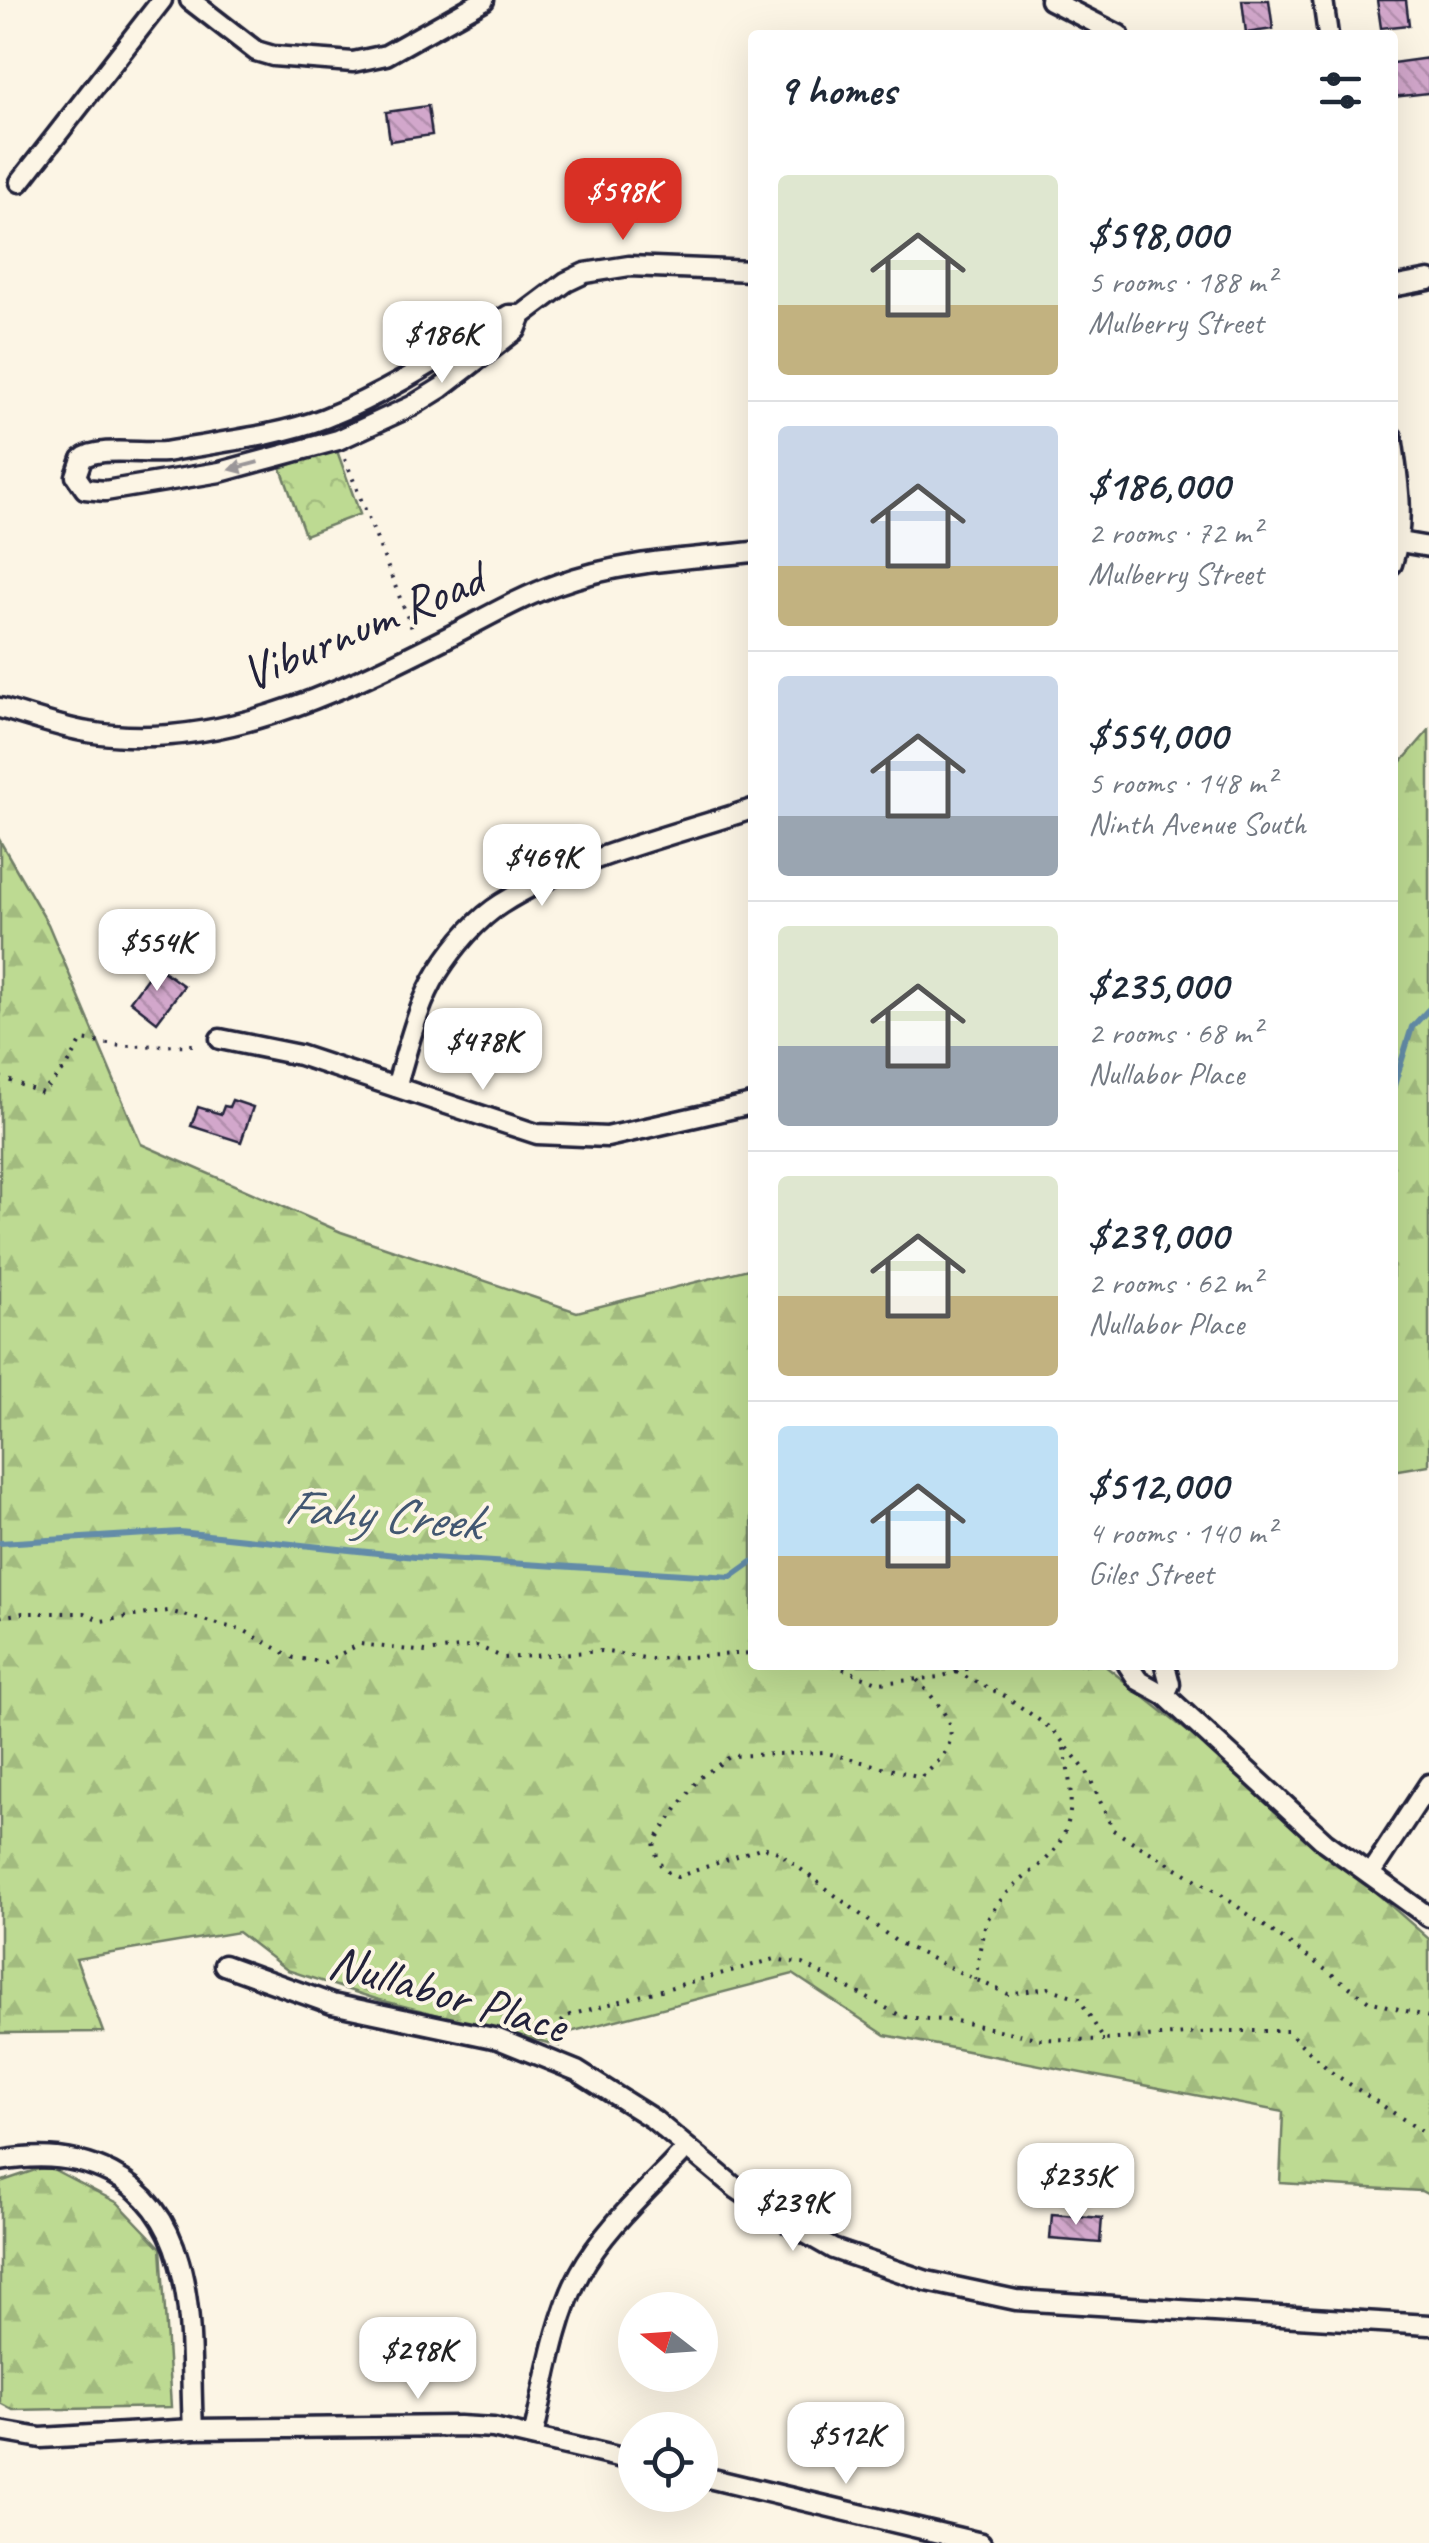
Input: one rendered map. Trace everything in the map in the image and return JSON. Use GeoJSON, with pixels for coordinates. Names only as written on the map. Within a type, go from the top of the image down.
{"type":"FeatureCollection","features":[{"type":"Feature","properties":{"kind":"street"},"geometry":{"type":"LineString","coordinates":[[20,182],[162,0]]}},
{"type":"Feature","properties":{"kind":"street"},"geometry":{"type":"LineString","coordinates":[[190,0],[256,51],[353,62],[386,56],[484,0]]}},
{"type":"Feature","properties":{"kind":"street"},"geometry":{"type":"LineString","coordinates":[[1050,0],[1109,30]]}},
{"type":"Feature","properties":{"kind":"street"},"geometry":{"type":"LineString","coordinates":[[1323,0],[1327,30]]}},
{"type":"Feature","properties":{"kind":"street"},"geometry":{"type":"LineString","coordinates":[[522,315],[509,315],[417,374],[326,418],[165,452],[95,451],[82,458],[76,476],[86,489],[105,491],[220,472],[338,440],[441,388],[516,330],[522,315],[566,282],[610,268],[748,272]]}},
{"type":"Feature","properties":{"kind":"street"},"geometry":{"type":"LineString","coordinates":[[1398,286],[1429,280]]}},
{"type":"Feature","properties":{"kind":"street"},"geometry":{"type":"LineString","coordinates":[[1398,479],[1398,548]]}},
{"type":"Feature","properties":{"kind":"street"},"geometry":{"type":"LineString","coordinates":[[1400,542],[1429,547]]}},
{"type":"Feature","properties":{"kind":"street","name":"Viburnum Road"},"geometry":{"type":"LineString","coordinates":[[0,708],[88,732],[144,735],[201,731],[257,719],[320,697],[556,584],[607,568],[748,552]]}},
{"type":"Feature","properties":{"kind":"street"},"geometry":{"type":"LineString","coordinates":[[396,1087],[422,1003],[438,972],[476,925],[498,906],[573,869],[748,810]]}},
{"type":"Feature","properties":{"kind":"street"},"geometry":{"type":"LineString","coordinates":[[220,1039],[299,1055],[537,1134],[608,1137],[748,1105]]}},
{"type":"Feature","properties":{"kind":"street"},"geometry":{"type":"LineString","coordinates":[[1131,1670],[1138,1680],[1165,1694],[1325,1842],[1429,1917]]}},
{"type":"Feature","properties":{"kind":"street"},"geometry":{"type":"LineString","coordinates":[[1165,1694],[1170,1684],[1167,1670]]}},
{"type":"Feature","properties":{"kind":"street"},"geometry":{"type":"LineString","coordinates":[[1370,1874],[1429,1784]]}},
{"type":"Feature","properties":{"kind":"street","name":"Nullabor Place"},"geometry":{"type":"LineString","coordinates":[[224,1965],[332,2004],[474,2033],[542,2056],[616,2093],[776,2216],[834,2249],[956,2290],[1016,2300],[1429,2325]]}},
{"type":"Feature","properties":{"kind":"street"},"geometry":{"type":"LineString","coordinates":[[533,2437],[559,2328],[582,2270],[601,2243],[686,2148]]}},
{"type":"Feature","properties":{"kind":"street"},"geometry":{"type":"LineString","coordinates":[[0,2161],[42,2155],[70,2158],[120,2179],[140,2193],[156,2214],[179,2259],[184,2285],[193,2430]]}},
{"type":"Feature","properties":{"kind":"street"},"geometry":{"type":"LineString","coordinates":[[0,2431],[41,2438],[193,2430],[459,2426],[493,2428],[618,2457]]}},
{"type":"Feature","properties":{"kind":"street"},"geometry":{"type":"LineString","coordinates":[[718,2480],[981,2543]]}},
{"type":"Feature","properties":{"kind":"path"},"geometry":{"type":"LineString","coordinates":[[338,440],[421,650]]}},
{"type":"Feature","properties":{"kind":"path"},"geometry":{"type":"LineString","coordinates":[[0,1077],[42,1093],[68,1066],[82,1040],[155,1046],[201,1045],[220,1039]]}},
{"type":"Feature","properties":{"kind":"path"},"geometry":{"type":"LineString","coordinates":[[0,1617],[84,1613],[102,1621],[168,1610],[245,1631],[294,1658],[324,1662],[360,1644],[426,1652],[477,1646],[504,1658],[601,1651],[651,1659],[748,1653]]}},
{"type":"Feature","properties":{"kind":"path"},"geometry":{"type":"LineString","coordinates":[[845,1670],[880,1684],[963,1670]]}},
{"type":"Feature","properties":{"kind":"path"},"geometry":{"type":"LineString","coordinates":[[956,1672],[1007,1697],[1054,1731],[1087,1772],[1114,1830],[1220,1894],[1369,2000],[1429,2018]]}},
{"type":"Feature","properties":{"kind":"path"},"geometry":{"type":"LineString","coordinates":[[917,1680],[944,1709],[952,1739],[943,1760],[922,1777],[823,1752],[731,1756],[698,1779],[676,1810],[654,1842],[657,1862],[664,1872],[677,1877],[763,1847],[778,1852],[897,1942],[975,1980],[1008,1994],[1048,1988],[1079,1998],[1104,2040]]}},
{"type":"Feature","properties":{"kind":"path"},"geometry":{"type":"LineString","coordinates":[[975,1980],[987,1921],[1010,1889],[1046,1860],[1069,1827],[1072,1790],[1062,1742]]}},
{"type":"Feature","properties":{"kind":"path"},"geometry":{"type":"LineString","coordinates":[[542,2056],[558,2023],[566,2016],[776,1959],[803,1964],[902,2017],[956,2021],[1041,2040],[1104,2040],[1229,2030],[1288,2031],[1331,2072],[1429,2136]]}},
{"type":"Feature","properties":{"kind":"green space"},"geometry":{"type":"Polygon","coordinates":[[[336,448],[360,514],[305,535],[281,468],[336,448]]]}},
{"type":"Feature","properties":{"kind":"green space"},"geometry":{"type":"Polygon","coordinates":[[[1429,730],[1429,1465],[1398,1470],[1398,766],[1429,730]]]}},
{"type":"Feature","properties":{"kind":"green space"},"geometry":{"type":"Polygon","coordinates":[[[0,841],[48,924],[141,1144],[341,1232],[577,1312],[748,1269],[748,1670],[1110,1670],[1231,1766],[1429,1939],[1429,2195],[1421,2191],[1280,2183],[1283,2112],[885,2035],[793,1974],[566,2033],[560,2046],[376,1999],[287,1970],[238,1932],[76,1959],[103,2032],[0,2033],[0,841]]]}},
{"type":"Feature","properties":{"kind":"green space"},"geometry":{"type":"Polygon","coordinates":[[[47,2166],[118,2203],[161,2248],[171,2407],[13,2410],[0,2403],[0,2182],[47,2166]]]}},
{"type":"Feature","properties":{"kind":"building"},"geometry":{"type":"Polygon","coordinates":[[[1242,0],[1269,0],[1273,29],[1246,30],[1242,0]]]}},
{"type":"Feature","properties":{"kind":"building"},"geometry":{"type":"Polygon","coordinates":[[[1377,0],[1406,0],[1409,25],[1381,28],[1377,0]]]}},
{"type":"Feature","properties":{"kind":"building"},"geometry":{"type":"Polygon","coordinates":[[[1429,58],[1429,93],[1398,96],[1398,62],[1429,58]]]}},
{"type":"Feature","properties":{"kind":"building"},"geometry":{"type":"Polygon","coordinates":[[[428,106],[432,135],[390,141],[386,112],[428,106]]]}},
{"type":"Feature","properties":{"kind":"building"},"geometry":{"type":"Polygon","coordinates":[[[156,966],[184,986],[157,1022],[130,1001],[156,966]]]}},
{"type":"Feature","properties":{"kind":"building"},"geometry":{"type":"Polygon","coordinates":[[[232,1100],[253,1107],[241,1142],[191,1126],[198,1107],[221,1114],[232,1100]]]}},
{"type":"Feature","properties":{"kind":"building"},"geometry":{"type":"Polygon","coordinates":[[[1052,2214],[1102,2218],[1100,2243],[1050,2239],[1052,2214]]]}},
{"type":"Feature","properties":{"kind":"waterway"},"geometry":{"type":"LineString","coordinates":[[1398,1072],[1412,1027],[1429,1009]]}},
{"type":"Feature","properties":{"kind":"waterway","name":"Fahy Creek"},"geometry":{"type":"LineString","coordinates":[[0,1543],[180,1532],[415,1557],[731,1577],[748,1565]]}}]}
